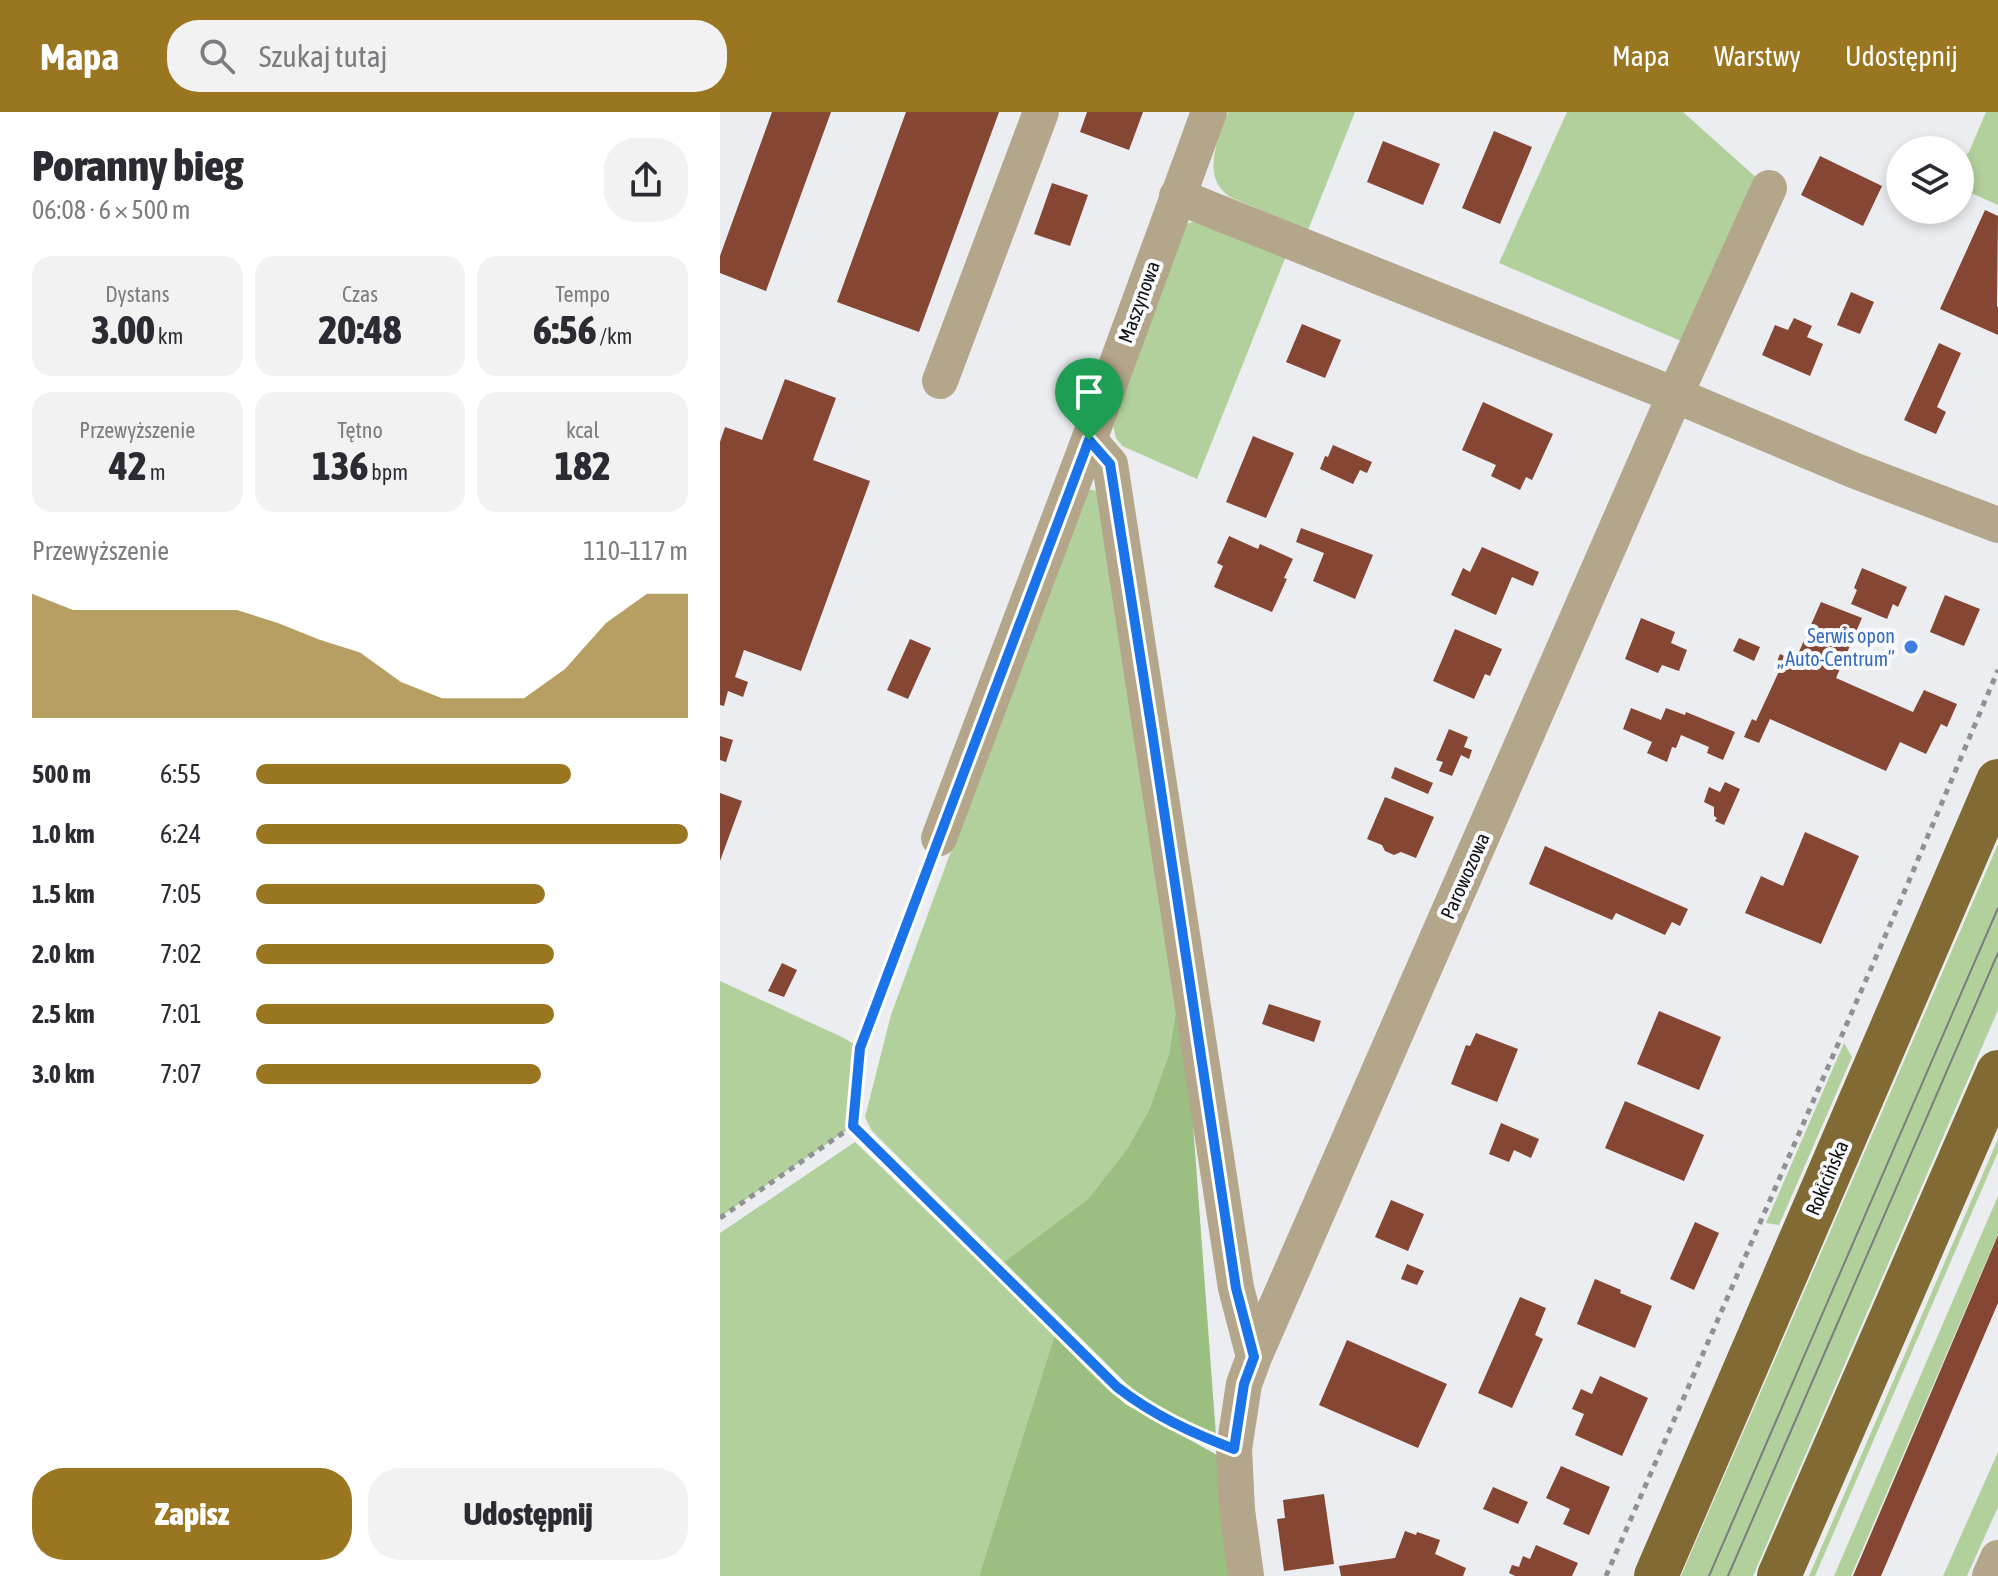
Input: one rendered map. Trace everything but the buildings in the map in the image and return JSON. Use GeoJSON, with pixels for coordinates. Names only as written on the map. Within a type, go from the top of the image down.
{"type":"FeatureCollection","features":[{"type":"Feature","properties":{"kind":"main road","name":"Rokicińska"},"geometry":{"type":"LineString","coordinates":[[1656,1576],[1998,781]]}},
{"type":"Feature","properties":{"kind":"main road"},"geometry":{"type":"LineString","coordinates":[[1779,1576],[1998,1072]]}},
{"type":"Feature","properties":{"kind":"street"},"geometry":{"type":"LineString","coordinates":[[940,381],[1041,112]]}},
{"type":"Feature","properties":{"kind":"street","name":"Maszynowa"},"geometry":{"type":"LineString","coordinates":[[939,838],[1209,112]]}},
{"type":"Feature","properties":{"kind":"street","name":"Parowozowa"},"geometry":{"type":"LineString","coordinates":[[1254,1357],[1675,395],[1769,188]]}},
{"type":"Feature","properties":{"kind":"street"},"geometry":{"type":"LineString","coordinates":[[1177,196],[1675,395],[1853,470],[1998,525]]}},
{"type":"Feature","properties":{"kind":"street"},"geometry":{"type":"LineString","coordinates":[[1089,440],[1110,464],[1236,1288],[1254,1357],[1244,1384],[1234,1449],[1237,1510],[1246,1576]]}},
{"type":"Feature","properties":{"kind":"street"},"geometry":{"type":"LineString","coordinates":[[1990,1576],[1998,1558]]}},
{"type":"Feature","properties":{"kind":"path"},"geometry":{"type":"LineString","coordinates":[[1606,1576],[1998,670]]}},
{"type":"Feature","properties":{"kind":"path"},"geometry":{"type":"LineString","coordinates":[[853,1126],[860,1048],[939,838]]}},
{"type":"Feature","properties":{"kind":"path"},"geometry":{"type":"LineString","coordinates":[[720,1218],[853,1126]]}},
{"type":"Feature","properties":{"kind":"path"},"geometry":{"type":"LineString","coordinates":[[853,1126],[1117,1387],[1160,1416],[1234,1449]]}},
{"type":"Feature","properties":{"kind":"green space"},"geometry":{"type":"Polygon","coordinates":[[[1228,112],[1355,112],[1308,230],[1230,197],[1221,189],[1216,179],[1214,157],[1228,112]]]}},
{"type":"Feature","properties":{"kind":"green space"},"geometry":{"type":"Polygon","coordinates":[[[1567,112],[1683,112],[1759,180],[1690,345],[1499,263],[1567,112]]]}},
{"type":"Feature","properties":{"kind":"green space"},"geometry":{"type":"Polygon","coordinates":[[[1986,112],[1998,112],[1998,205],[1974,194],[1974,140],[1986,112]]]}},
{"type":"Feature","properties":{"kind":"green space"},"geometry":{"type":"Polygon","coordinates":[[[1194,222],[1286,256],[1197,479],[1122,446],[1116,438],[1112,422],[1185,224],[1194,222]]]}},
{"type":"Feature","properties":{"kind":"green space"},"geometry":{"type":"Polygon","coordinates":[[[1087,489],[1097,491],[1181,980],[1169,1054],[1149,1110],[1127,1149],[1088,1199],[1004,1262],[872,1131],[865,1117],[891,1015],[1082,493],[1087,489]]]}},
{"type":"Feature","properties":{"kind":"green space"},"geometry":{"type":"Polygon","coordinates":[[[1998,844],[1998,1010],[1753,1576],[1681,1576],[1998,844]]]}},
{"type":"Feature","properties":{"kind":"green space"},"geometry":{"type":"Polygon","coordinates":[[[1181,980],[1216,1436],[1140,1397],[1004,1262],[1088,1199],[1127,1149],[1149,1110],[1169,1054],[1181,980]]]}},
{"type":"Feature","properties":{"kind":"green space"},"geometry":{"type":"Polygon","coordinates":[[[720,981],[860,1048],[853,1126],[720,1217],[720,981]]]}},
{"type":"Feature","properties":{"kind":"green space"},"geometry":{"type":"Polygon","coordinates":[[[1844,1043],[1852,1057],[1779,1225],[1766,1223],[1844,1043]]]}},
{"type":"Feature","properties":{"kind":"green space"},"geometry":{"type":"Polygon","coordinates":[[[1998,1139],[1998,1152],[1815,1576],[1809,1576],[1998,1139]]]}},
{"type":"Feature","properties":{"kind":"green space"},"geometry":{"type":"Polygon","coordinates":[[[855,1142],[1055,1334],[979,1576],[720,1576],[720,1233],[855,1142]]]}},
{"type":"Feature","properties":{"kind":"green space"},"geometry":{"type":"Polygon","coordinates":[[[1998,1196],[1998,1234],[1851,1576],[1834,1576],[1998,1196]]]}},
{"type":"Feature","properties":{"kind":"green space"},"geometry":{"type":"Polygon","coordinates":[[[1055,1334],[1125,1404],[1217,1455],[1233,1576],[979,1576],[1055,1334]]]}},
{"type":"Feature","properties":{"kind":"green space"},"geometry":{"type":"Polygon","coordinates":[[[1998,1452],[1998,1507],[1967,1576],[1943,1576],[1998,1452]]]}},
{"type":"Feature","properties":{"kind":"tram line"},"geometry":{"type":"LineString","coordinates":[[1709,1576],[1998,908]]}},
{"type":"Feature","properties":{"kind":"tram line"},"geometry":{"type":"LineString","coordinates":[[1728,1576],[1998,953]]}},
{"type":"Feature","properties":{"kind":"place","name":"Serwis opon „Auto-Centrum”"},"geometry":{"type":"Point","coordinates":[1911,647]}},
{"type":"Feature","properties":{"kind":"route"},"geometry":{"type":"LineString","coordinates":[[1089,440],[1110,464],[1236,1288],[1254,1357],[1244,1384],[1234,1449],[1160,1416],[1117,1387],[853,1126],[860,1048],[1089,440]]}}]}
